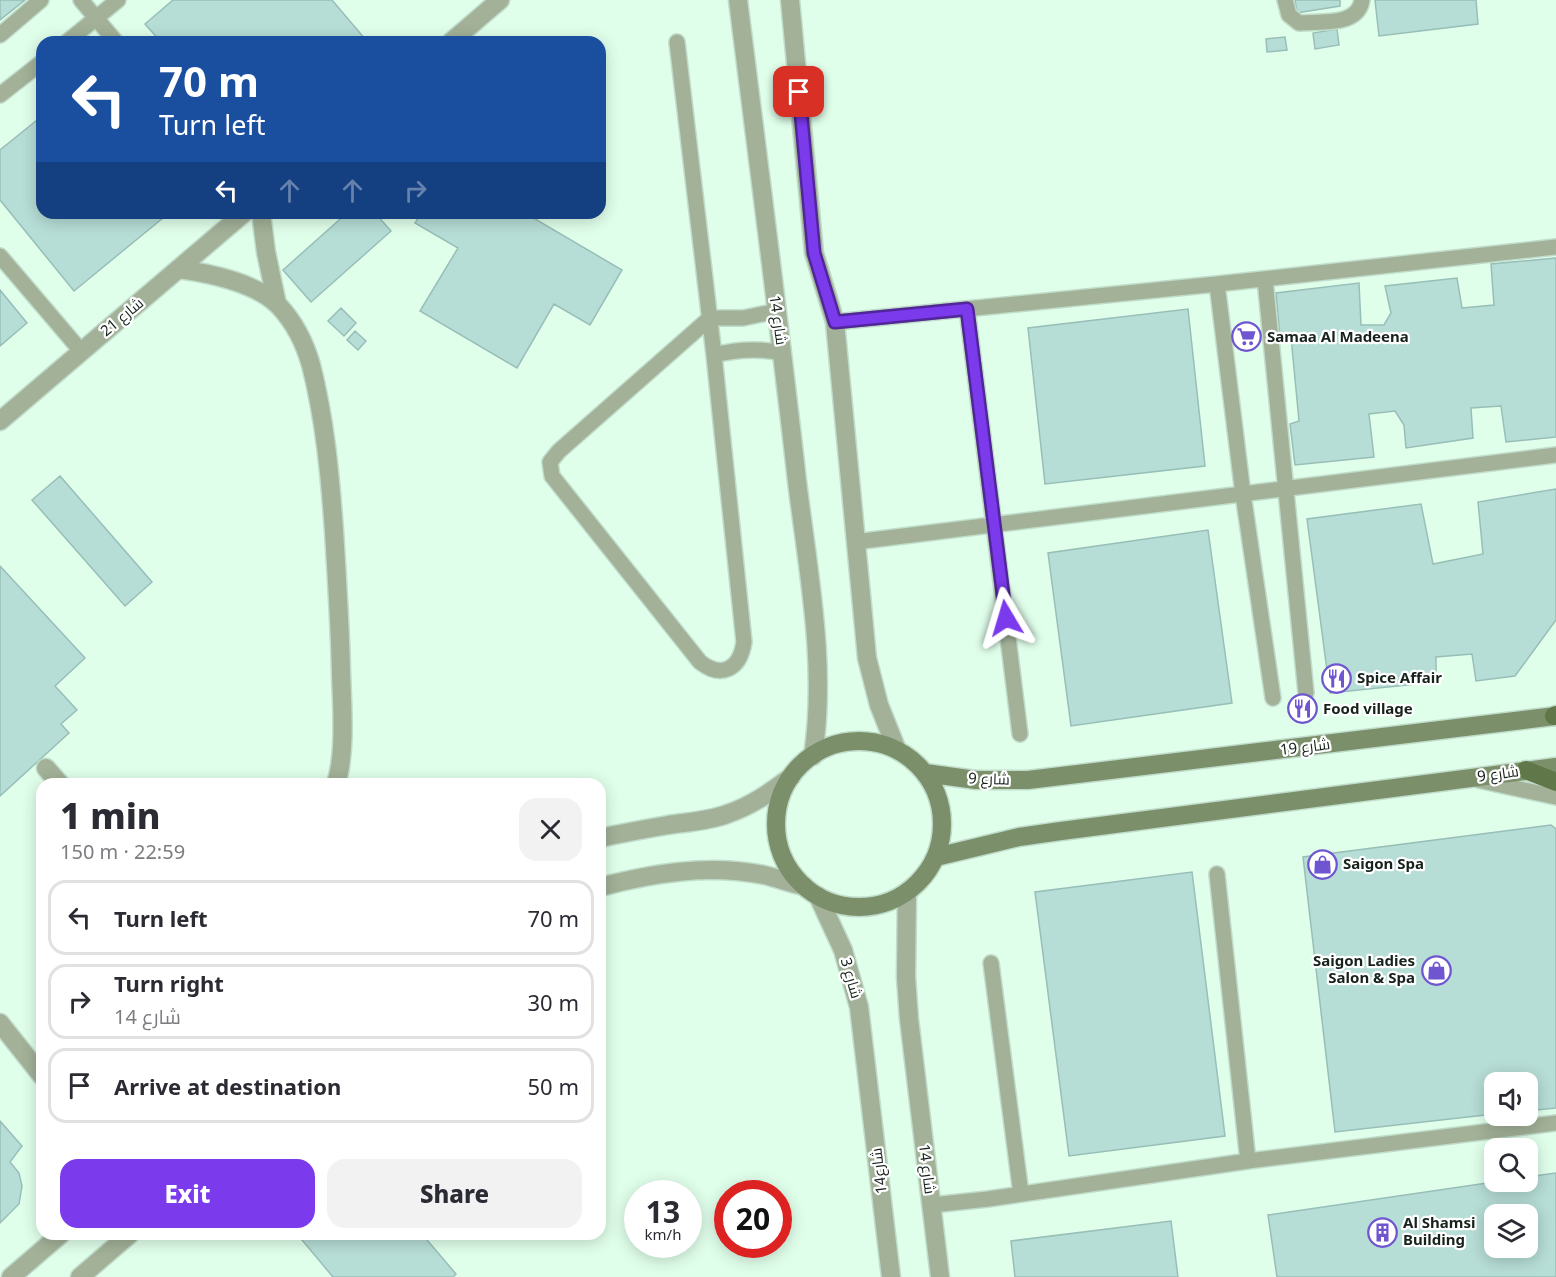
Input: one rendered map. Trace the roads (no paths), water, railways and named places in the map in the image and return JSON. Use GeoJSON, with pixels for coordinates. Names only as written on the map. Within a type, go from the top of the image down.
{"type":"FeatureCollection","features":[{"type":"Feature","properties":{"kind":"main road"},"geometry":{"type":"LineString","coordinates":[[1526,770],[1556,782]]}},
{"type":"Feature","properties":{"kind":"street"},"geometry":{"type":"LineString","coordinates":[[458,36],[500,0]]}},
{"type":"Feature","properties":{"kind":"street","name":"شارع 14"},"geometry":{"type":"LineString","coordinates":[[738,0],[783,353],[816,640],[819,698],[813,756]]}},
{"type":"Feature","properties":{"kind":"street"},"geometry":{"type":"LineString","coordinates":[[789,0],[814,253],[835,322],[864,634],[874,690],[897,750]]}},
{"type":"Feature","properties":{"kind":"street","name":"شارع 21"},"geometry":{"type":"LineString","coordinates":[[0,421],[237,219]]}},
{"type":"Feature","properties":{"kind":"street"},"geometry":{"type":"LineString","coordinates":[[262,219],[277,304]]}},
{"type":"Feature","properties":{"kind":"street"},"geometry":{"type":"LineString","coordinates":[[178,269],[230,279],[255,290],[277,304],[290,319],[305,349],[321,411],[328,453],[341,656],[342,729],[337,778]]}},
{"type":"Feature","properties":{"kind":"street","name":"شارع 19"},"geometry":{"type":"LineString","coordinates":[[1054,777],[1555,716]]}},
{"type":"Feature","properties":{"kind":"street"},"geometry":{"type":"LineString","coordinates":[[606,837],[726,815],[771,792],[813,756],[828,747],[845,742],[863,741],[881,744],[908,756],[925,773],[936,792],[942,814],[941,836],[936,857],[924,877],[907,892],[886,903],[863,907],[839,905],[811,891],[764,875],[723,870],[681,870],[606,886]]}},
{"type":"Feature","properties":{"kind":"street"},"geometry":{"type":"LineString","coordinates":[[1526,770],[1556,766]]}},
{"type":"Feature","properties":{"kind":"street"},"geometry":{"type":"LineString","coordinates":[[46,768],[55,778]]}},
{"type":"Feature","properties":{"kind":"street","name":"شارع 9"},"geometry":{"type":"LineString","coordinates":[[1469,778],[1526,770]]}},
{"type":"Feature","properties":{"kind":"street","name":"شارع 9"},"geometry":{"type":"LineString","coordinates":[[925,773],[1002,781],[1054,777]]}},
{"type":"Feature","properties":{"kind":"street"},"geometry":{"type":"LineString","coordinates":[[791,777],[782,795],[777,814],[777,834],[782,854],[791,871],[811,891]]}},
{"type":"Feature","properties":{"kind":"street"},"geometry":{"type":"LineString","coordinates":[[936,857],[1019,837],[1469,778]]}},
{"type":"Feature","properties":{"kind":"street","name":"شارع 3"},"geometry":{"type":"LineString","coordinates":[[811,891],[831,922],[852,978],[859,1006],[867,1065]]}},
{"type":"Feature","properties":{"kind":"street","name":"شارع 14"},"geometry":{"type":"LineString","coordinates":[[907,892],[906,977],[940,1277]]}},
{"type":"Feature","properties":{"kind":"street"},"geometry":{"type":"LineString","coordinates":[[0,1023],[36,1068]]}},
{"type":"Feature","properties":{"kind":"street","name":"شارع14"},"geometry":{"type":"LineString","coordinates":[[867,1065],[891,1277]]}},
{"type":"Feature","properties":{"kind":"street"},"geometry":{"type":"LineString","coordinates":[[11,1277],[54,1240]]}},
{"type":"Feature","properties":{"kind":"street"},"geometry":{"type":"LineString","coordinates":[[80,1277],[123,1240]]}},
{"type":"Feature","properties":{"kind":"lane"},"geometry":{"type":"LineString","coordinates":[[0,35],[41,0]]}},
{"type":"Feature","properties":{"kind":"lane"},"geometry":{"type":"LineString","coordinates":[[81,0],[111,36]]}},
{"type":"Feature","properties":{"kind":"lane"},"geometry":{"type":"LineString","coordinates":[[74,36],[118,0]]}},
{"type":"Feature","properties":{"kind":"lane"},"geometry":{"type":"LineString","coordinates":[[1286,0],[1289,15],[1299,23],[1349,19],[1359,10],[1362,0]]}},
{"type":"Feature","properties":{"kind":"lane"},"geometry":{"type":"LineString","coordinates":[[677,42],[710,318],[744,642],[742,655],[735,665],[723,670],[711,670],[700,662],[552,476],[550,462],[559,451],[710,318],[743,318],[777,311]]}},
{"type":"Feature","properties":{"kind":"lane"},"geometry":{"type":"LineString","coordinates":[[0,95],[36,67]]}},
{"type":"Feature","properties":{"kind":"lane"},"geometry":{"type":"LineString","coordinates":[[835,322],[1556,247]]}},
{"type":"Feature","properties":{"kind":"lane"},"geometry":{"type":"LineString","coordinates":[[0,256],[81,351]]}},
{"type":"Feature","properties":{"kind":"lane"},"geometry":{"type":"LineString","coordinates":[[1265,279],[1306,693]]}},
{"type":"Feature","properties":{"kind":"lane"},"geometry":{"type":"LineString","coordinates":[[1217,284],[1243,494],[1273,698]]}},
{"type":"Feature","properties":{"kind":"lane"},"geometry":{"type":"LineString","coordinates":[[967,309],[1020,734]]}},
{"type":"Feature","properties":{"kind":"lane"},"geometry":{"type":"LineString","coordinates":[[714,355],[728,351],[755,349],[783,353]]}},
{"type":"Feature","properties":{"kind":"lane"},"geometry":{"type":"LineString","coordinates":[[855,542],[1556,455]]}},
{"type":"Feature","properties":{"kind":"lane"},"geometry":{"type":"LineString","coordinates":[[1469,778],[1556,797]]}},
{"type":"Feature","properties":{"kind":"lane"},"geometry":{"type":"LineString","coordinates":[[1217,874],[1248,1161]]}},
{"type":"Feature","properties":{"kind":"lane"},"geometry":{"type":"LineString","coordinates":[[991,963],[1022,1194]]}},
{"type":"Feature","properties":{"kind":"lane"},"geometry":{"type":"LineString","coordinates":[[932,1206],[1248,1161],[1556,1123]]}},
{"type":"Feature","properties":{"kind":"place","name":"Samaa Al Madeena"},"geometry":{"type":"Point","coordinates":[1246,337]}},
{"type":"Feature","properties":{"kind":"place","name":"Spice Affair"},"geometry":{"type":"Point","coordinates":[1336,678]}},
{"type":"Feature","properties":{"kind":"place","name":"Food village"},"geometry":{"type":"Point","coordinates":[1302,709]}},
{"type":"Feature","properties":{"kind":"place","name":"Saigon Spa"},"geometry":{"type":"Point","coordinates":[1322,864]}},
{"type":"Feature","properties":{"kind":"place","name":"Saigon Ladies Salon & Spa"},"geometry":{"type":"Point","coordinates":[1436,970]}},
{"type":"Feature","properties":{"kind":"place","name":"Al Shamsi Building"},"geometry":{"type":"Point","coordinates":[1382,1232]}}]}
